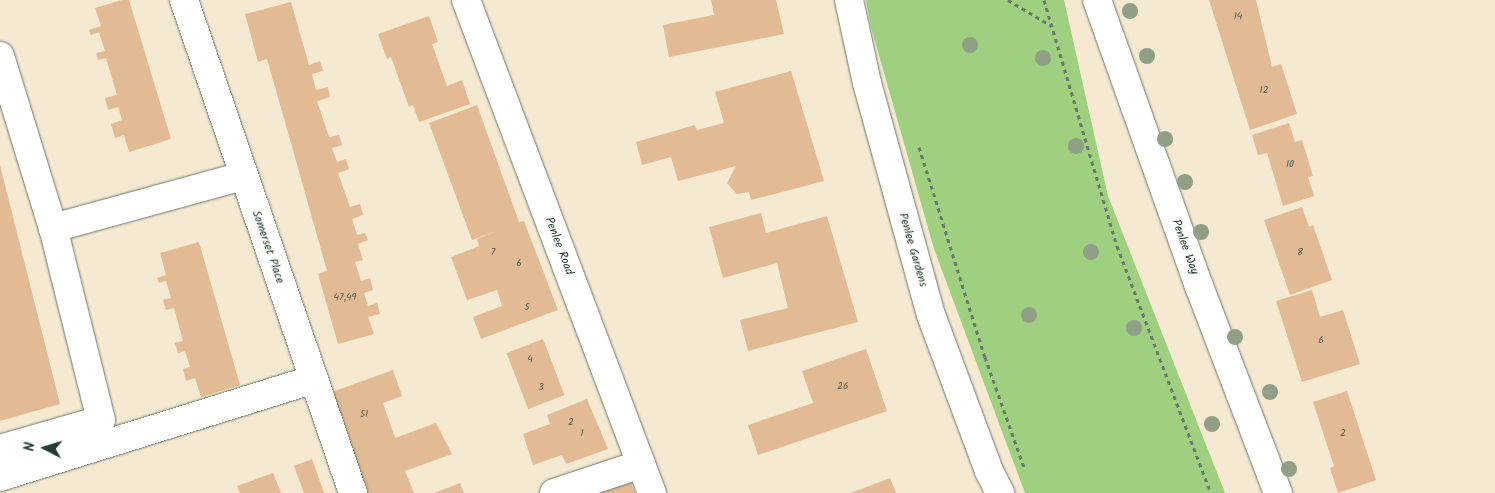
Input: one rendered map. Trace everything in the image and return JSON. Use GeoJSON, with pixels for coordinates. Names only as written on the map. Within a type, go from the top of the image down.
{"type":"FeatureCollection","features":[{"type":"Feature","properties":{"kind":"street","name":"Somerset Place"},"geometry":{"type":"LineString","coordinates":[[184,0],[353,493]]}},
{"type":"Feature","properties":{"kind":"street","name":"Penlee Road"},"geometry":{"type":"LineString","coordinates":[[466,0],[652,493]]}},
{"type":"Feature","properties":{"kind":"street","name":"Penlee Gardens"},"geometry":{"type":"LineString","coordinates":[[849,0],[867,83],[931,315],[988,471],[1000,493]]}},
{"type":"Feature","properties":{"kind":"street","name":"Penlee Way"},"geometry":{"type":"LineString","coordinates":[[1097,0],[1199,286],[1278,493]]}},
{"type":"Feature","properties":{"kind":"street"},"geometry":{"type":"LineString","coordinates":[[0,56],[53,228],[101,420],[0,449]]}},
{"type":"Feature","properties":{"kind":"street"},"geometry":{"type":"LineString","coordinates":[[53,228],[243,176]]}},
{"type":"Feature","properties":{"kind":"street"},"geometry":{"type":"LineString","coordinates":[[0,477],[314,379]]}},
{"type":"Feature","properties":{"kind":"street"},"geometry":{"type":"LineString","coordinates":[[554,493],[641,464]]}},
{"type":"Feature","properties":{"kind":"path"},"geometry":{"type":"LineString","coordinates":[[1008,0],[1052,26]]}},
{"type":"Feature","properties":{"kind":"path"},"geometry":{"type":"LineString","coordinates":[[1044,0],[1117,246],[1211,493]]}},
{"type":"Feature","properties":{"kind":"path"},"geometry":{"type":"LineString","coordinates":[[918,142],[985,357],[1027,475]]}},
{"type":"Feature","properties":{"kind":"green space"},"geometry":{"type":"Polygon","coordinates":[[[866,0],[1064,0],[1108,196],[1225,493],[1025,493],[934,249],[871,27],[866,0]]]}},
{"type":"Feature","properties":{"kind":"building"},"geometry":{"type":"Polygon","coordinates":[[[122,0],[129,0],[171,139],[129,152],[124,135],[115,138],[111,124],[122,120],[118,107],[108,110],[105,98],[117,95],[106,58],[98,60],[96,53],[105,51],[99,32],[91,35],[89,30],[101,26],[95,8],[122,0]]]}},
{"type":"Feature","properties":{"kind":"building"},"geometry":{"type":"Polygon","coordinates":[[[711,0],[776,0],[784,34],[669,57],[663,25],[714,15],[711,0]]]}},
{"type":"Feature","properties":{"kind":"building"},"geometry":{"type":"Polygon","coordinates":[[[1209,0],[1256,0],[1272,67],[1281,64],[1297,114],[1250,130],[1209,0]]]}},
{"type":"Feature","properties":{"kind":"building"},"geometry":{"type":"Polygon","coordinates":[[[291,2],[309,65],[320,61],[323,71],[312,74],[316,90],[328,87],[330,97],[317,101],[329,137],[339,135],[342,145],[332,148],[337,162],[346,159],[349,169],[338,173],[350,207],[360,204],[363,215],[352,219],[357,235],[365,233],[368,240],[358,244],[363,260],[355,262],[361,281],[370,278],[373,290],[364,293],[368,306],[377,303],[380,314],[368,317],[374,334],[338,344],[318,274],[327,271],[287,129],[267,59],[258,62],[245,14],[291,2]]]}},
{"type":"Feature","properties":{"kind":"building"},"geometry":{"type":"Polygon","coordinates":[[[429,16],[438,42],[432,44],[447,86],[462,80],[470,104],[419,122],[413,105],[409,107],[391,57],[387,59],[378,34],[429,16]]]}},
{"type":"Feature","properties":{"kind":"building"},"geometry":{"type":"Polygon","coordinates":[[[791,71],[824,181],[751,200],[749,192],[737,194],[727,183],[736,166],[678,181],[671,157],[642,165],[636,142],[695,125],[697,130],[724,123],[715,92],[791,71]]]}},
{"type":"Feature","properties":{"kind":"building"},"geometry":{"type":"Polygon","coordinates":[[[477,105],[519,222],[524,221],[558,310],[481,339],[473,317],[502,306],[497,290],[467,300],[451,257],[479,246],[477,239],[496,231],[472,240],[429,123],[477,105]]]}},
{"type":"Feature","properties":{"kind":"building"},"geometry":{"type":"Polygon","coordinates":[[[1289,123],[1295,142],[1302,140],[1313,176],[1308,177],[1314,196],[1283,206],[1267,153],[1258,155],[1252,135],[1289,123]]]}},
{"type":"Feature","properties":{"kind":"building"},"geometry":{"type":"Polygon","coordinates":[[[0,165],[60,404],[0,421],[0,165]]]}},
{"type":"Feature","properties":{"kind":"building"},"geometry":{"type":"Polygon","coordinates":[[[1302,207],[1309,227],[1313,225],[1332,280],[1290,295],[1264,220],[1302,207]]]}},
{"type":"Feature","properties":{"kind":"building"},"geometry":{"type":"Polygon","coordinates":[[[761,213],[766,233],[827,216],[858,322],[748,351],[740,320],[788,308],[777,263],[723,278],[709,227],[761,213]]]}},
{"type":"Feature","properties":{"kind":"building"},"geometry":{"type":"Polygon","coordinates":[[[199,242],[240,385],[201,397],[195,378],[186,381],[183,369],[190,367],[185,351],[178,353],[175,343],[183,341],[174,308],[166,310],[163,300],[171,298],[166,281],[159,283],[157,278],[166,275],[160,253],[199,242]]]}},
{"type":"Feature","properties":{"kind":"building"},"geometry":{"type":"Polygon","coordinates":[[[1312,290],[1320,317],[1343,310],[1360,364],[1302,382],[1276,301],[1312,290]]]}},
{"type":"Feature","properties":{"kind":"building"},"geometry":{"type":"Polygon","coordinates":[[[543,339],[565,395],[528,409],[507,353],[543,339]]]}},
{"type":"Feature","properties":{"kind":"building"},"geometry":{"type":"Polygon","coordinates":[[[866,349],[887,411],[758,455],[748,425],[813,403],[802,371],[866,349]]]}},
{"type":"Feature","properties":{"kind":"building"},"geometry":{"type":"Polygon","coordinates":[[[393,370],[402,396],[383,403],[395,438],[436,423],[452,454],[405,471],[414,493],[367,493],[332,392],[393,370]]]}},
{"type":"Feature","properties":{"kind":"building"},"geometry":{"type":"Polygon","coordinates":[[[1347,391],[1376,480],[1338,493],[1330,468],[1334,466],[1313,402],[1347,391]]]}},
{"type":"Feature","properties":{"kind":"building"},"geometry":{"type":"Polygon","coordinates":[[[587,399],[608,449],[566,464],[562,455],[533,465],[523,434],[550,424],[547,415],[587,399]]]}},
{"type":"Feature","properties":{"kind":"building"},"geometry":{"type":"Polygon","coordinates":[[[312,459],[324,493],[304,493],[294,466],[312,459]]]}},
{"type":"Feature","properties":{"kind":"building"},"geometry":{"type":"Polygon","coordinates":[[[273,473],[281,493],[240,493],[237,486],[273,473]]]}},
{"type":"Feature","properties":{"kind":"building"},"geometry":{"type":"Polygon","coordinates":[[[890,478],[896,493],[851,493],[890,478]]]}},
{"type":"Feature","properties":{"kind":"building"},"geometry":{"type":"Polygon","coordinates":[[[630,480],[635,493],[594,493],[630,480]]]}},
{"type":"Feature","properties":{"kind":"building"},"geometry":{"type":"Polygon","coordinates":[[[460,483],[464,493],[434,493],[460,483]]]}}]}
